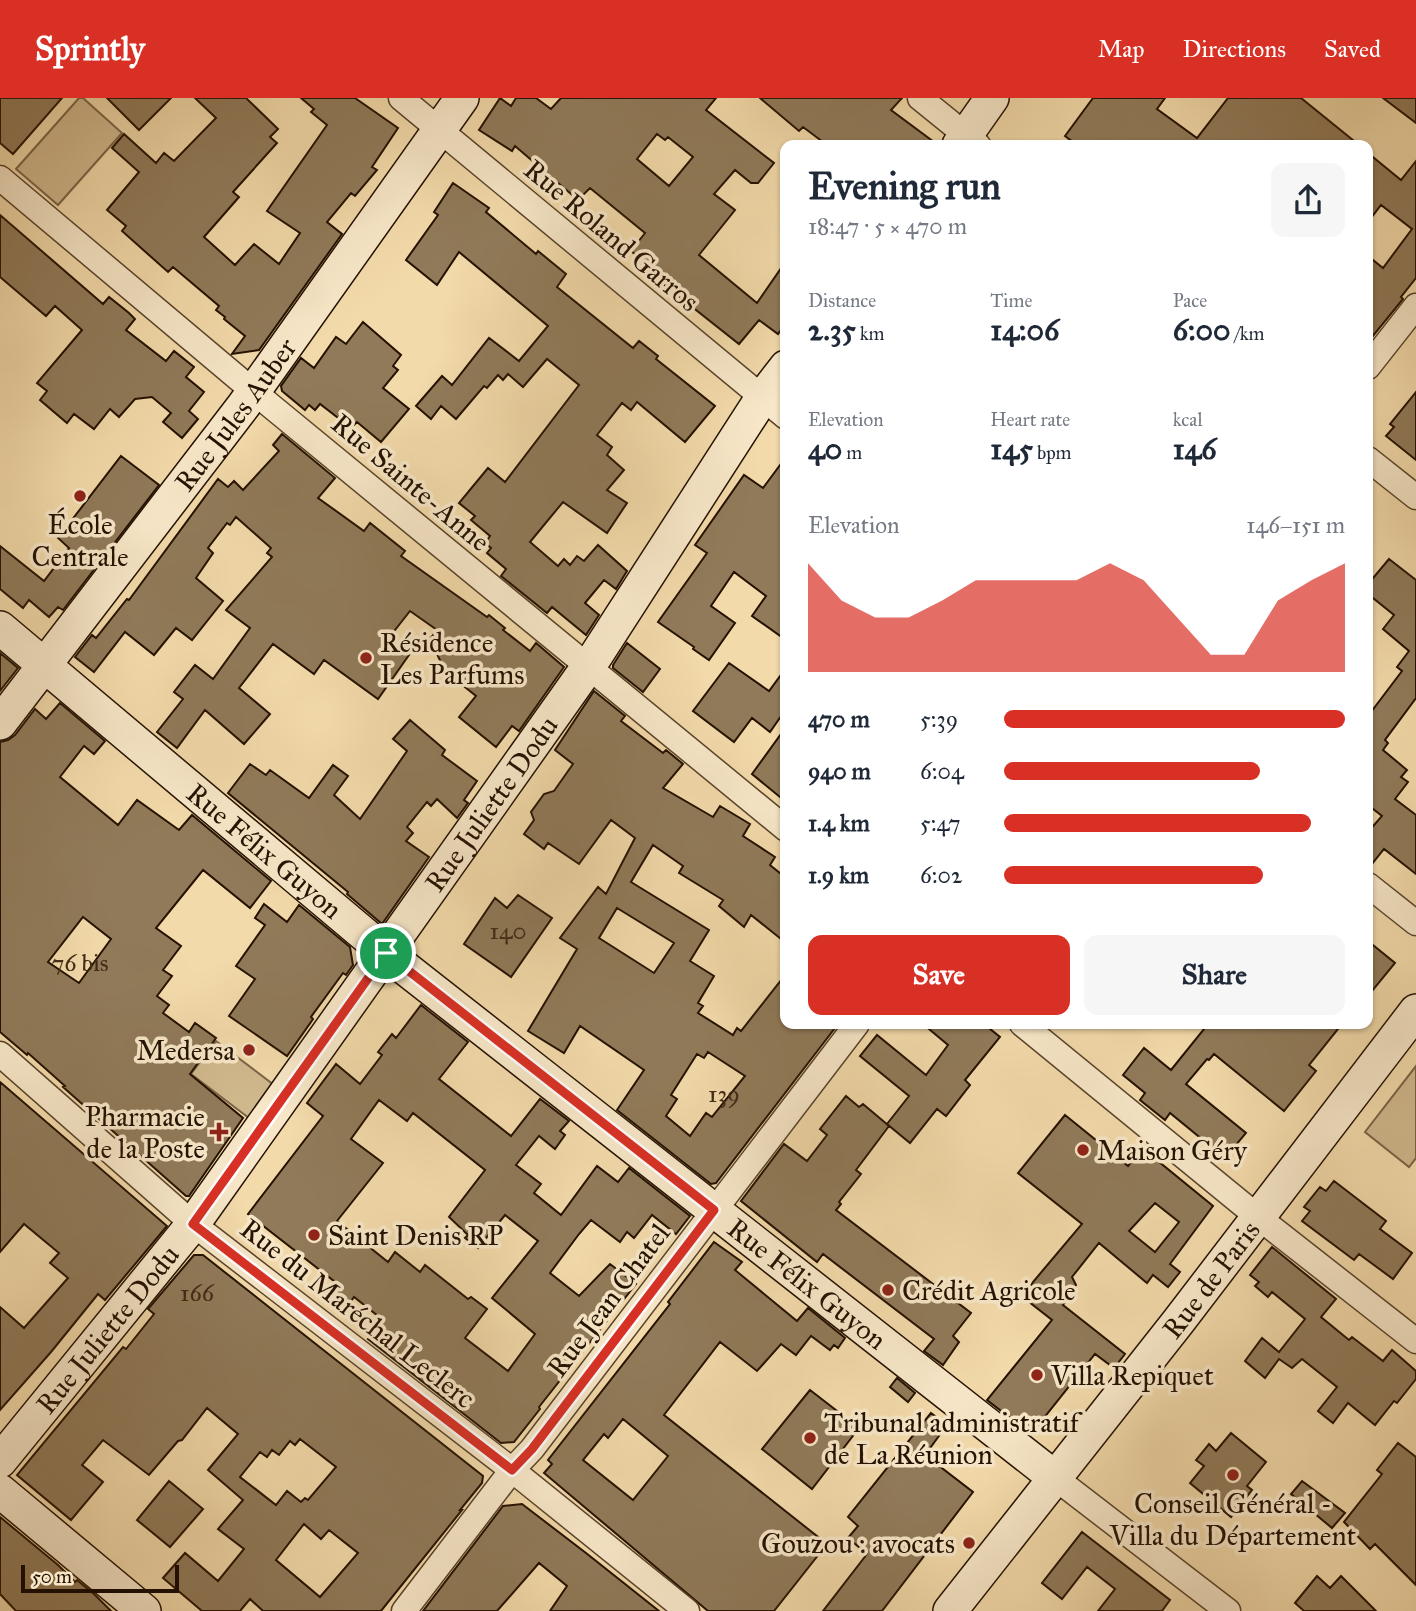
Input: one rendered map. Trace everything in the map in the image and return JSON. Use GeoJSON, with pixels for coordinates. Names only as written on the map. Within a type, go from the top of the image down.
{"type":"FeatureCollection","features":[{"type":"Feature","properties":{"kind":"street","name":"Rue Roland Garros"},"geometry":{"type":"LineString","coordinates":[[401,98],[774,408]]}},
{"type":"Feature","properties":{"kind":"street","name":"Rue Jules Auber"},"geometry":{"type":"LineString","coordinates":[[0,723],[254,391],[462,98]]}},
{"type":"Feature","properties":{"kind":"street"},"geometry":{"type":"LineString","coordinates":[[920,98],[966,140]]}},
{"type":"Feature","properties":{"kind":"street"},"geometry":{"type":"LineString","coordinates":[[969,140],[992,98]]}},
{"type":"Feature","properties":{"kind":"street","name":"Rue Sainte-Anne"},"geometry":{"type":"LineString","coordinates":[[0,178],[780,824]]}},
{"type":"Feature","properties":{"kind":"street"},"geometry":{"type":"LineString","coordinates":[[1373,362],[1416,306]]}},
{"type":"Feature","properties":{"kind":"street","name":"Rue Juliette Dodu"},"geometry":{"type":"LineString","coordinates":[[0,1461],[193,1224],[588,665],[774,408],[780,388]]}},
{"type":"Feature","properties":{"kind":"street"},"geometry":{"type":"LineString","coordinates":[[1373,463],[1416,497]]}},
{"type":"Feature","properties":{"kind":"street","name":"Rue Félix Guyon"},"geometry":{"type":"LineString","coordinates":[[0,628],[386,953],[1228,1611]]}},
{"type":"Feature","properties":{"kind":"street"},"geometry":{"type":"LineString","coordinates":[[1373,889],[1416,923]]}},
{"type":"Feature","properties":{"kind":"street","name":"Rue de Paris"},"geometry":{"type":"LineString","coordinates":[[950,1611],[1178,1322],[1416,1011]]}},
{"type":"Feature","properties":{"kind":"street","name":"Rue Jean Chatel"},"geometry":{"type":"LineString","coordinates":[[404,1611],[512,1470],[532,1449],[853,1029]]}},
{"type":"Feature","properties":{"kind":"street"},"geometry":{"type":"LineString","coordinates":[[1028,1029],[1258,1217],[1416,1341]]}},
{"type":"Feature","properties":{"kind":"street","name":"Rue du Maréchal Leclerc"},"geometry":{"type":"LineString","coordinates":[[0,1054],[193,1224],[512,1470],[687,1611]]}},
{"type":"Feature","properties":{"kind":"street"},"geometry":{"type":"LineString","coordinates":[[0,1491],[144,1611]]}},
{"type":"Feature","properties":{"kind":"shaded area"},"geometry":{"type":"Polygon","coordinates":[[[79,98],[83,98],[122,133],[58,205],[16,169],[79,98]]]}},
{"type":"Feature","properties":{"kind":"shaded area"},"geometry":{"type":"Polygon","coordinates":[[[216,1041],[274,1085],[249,1118],[191,1074],[216,1041]]]}},
{"type":"Feature","properties":{"kind":"shaded area"},"geometry":{"type":"Polygon","coordinates":[[[1416,1066],[1416,1158],[1409,1167],[1365,1132],[1416,1066]]]}},
{"type":"Feature","properties":{"kind":"building"},"geometry":{"type":"Polygon","coordinates":[[[0,98],[62,98],[13,154],[0,143],[0,98]]]}},
{"type":"Feature","properties":{"kind":"building"},"geometry":{"type":"Polygon","coordinates":[[[107,98],[171,98],[139,130],[107,98]]]}},
{"type":"Feature","properties":{"kind":"building"},"geometry":{"type":"Polygon","coordinates":[[[195,98],[246,98],[278,129],[270,137],[277,143],[233,192],[239,197],[204,237],[235,265],[254,244],[279,264],[300,233],[267,211],[327,125],[311,112],[314,109],[301,98],[355,98],[398,128],[372,167],[377,170],[355,196],[351,193],[327,222],[342,234],[259,350],[232,354],[245,336],[216,310],[219,306],[173,267],[168,272],[122,231],[126,226],[107,210],[139,172],[112,148],[124,134],[156,163],[164,153],[174,161],[216,118],[195,98]]]}},
{"type":"Feature","properties":{"kind":"building"},"geometry":{"type":"Polygon","coordinates":[[[500,98],[511,106],[516,98],[536,98],[551,109],[561,98],[716,98],[706,110],[774,163],[758,183],[751,183],[735,170],[714,194],[735,210],[699,255],[757,303],[780,270],[780,331],[778,334],[759,320],[739,344],[662,283],[665,279],[631,251],[645,233],[590,188],[578,200],[515,146],[512,151],[479,130],[500,98]],[[657,134],[637,159],[669,186],[693,157],[668,137],[665,140],[657,134]]]}},
{"type":"Feature","properties":{"kind":"building"},"geometry":{"type":"Polygon","coordinates":[[[760,98],[902,98],[891,110],[931,140],[820,140],[803,127],[799,131],[760,98]]]}},
{"type":"Feature","properties":{"kind":"building"},"geometry":{"type":"Polygon","coordinates":[[[1093,98],[1165,98],[1157,109],[1197,138],[1228,98],[1301,98],[1353,140],[1070,140],[1065,136],[1093,98]]]}},
{"type":"Feature","properties":{"kind":"building"},"geometry":{"type":"Polygon","coordinates":[[[1383,98],[1416,98],[1416,123],[1383,98]]]}},
{"type":"Feature","properties":{"kind":"building"},"geometry":{"type":"Polygon","coordinates":[[[1373,157],[1401,180],[1416,161],[1416,278],[1373,336],[1373,260],[1383,268],[1412,229],[1381,205],[1373,215],[1373,157]]]}},
{"type":"Feature","properties":{"kind":"building"},"geometry":{"type":"Polygon","coordinates":[[[453,183],[489,208],[486,212],[536,254],[538,251],[566,274],[557,287],[633,348],[639,341],[658,356],[656,359],[715,406],[685,442],[637,402],[631,410],[622,403],[597,435],[612,447],[607,455],[624,470],[607,490],[627,503],[607,533],[563,502],[530,542],[558,566],[564,559],[570,565],[577,556],[584,561],[598,545],[627,571],[616,589],[604,580],[585,603],[599,615],[586,635],[552,607],[547,613],[501,576],[506,569],[487,553],[491,548],[485,543],[490,536],[471,520],[475,516],[459,503],[488,468],[505,482],[579,385],[547,359],[523,387],[508,374],[503,380],[498,375],[487,388],[484,386],[456,419],[441,406],[431,419],[416,406],[442,376],[452,385],[489,338],[519,361],[548,326],[459,252],[437,285],[406,260],[438,215],[434,212],[453,183]]]}},
{"type":"Feature","properties":{"kind":"building"},"geometry":{"type":"Polygon","coordinates":[[[0,215],[103,304],[109,297],[129,313],[135,319],[126,330],[166,361],[174,351],[194,367],[186,377],[204,392],[189,411],[198,419],[182,438],[163,422],[171,413],[152,397],[135,399],[119,417],[110,409],[94,429],[74,414],[67,423],[40,400],[47,391],[37,383],[82,330],[55,306],[46,316],[0,277],[0,215]]]}},
{"type":"Feature","properties":{"kind":"building"},"geometry":{"type":"Polygon","coordinates":[[[363,322],[401,355],[393,366],[398,370],[383,388],[409,409],[381,442],[357,422],[351,428],[320,404],[315,410],[309,405],[305,410],[282,391],[281,386],[301,358],[314,368],[336,337],[346,344],[363,322]]]}},
{"type":"Feature","properties":{"kind":"building"},"geometry":{"type":"Polygon","coordinates":[[[1416,392],[1416,460],[1386,436],[1394,427],[1390,424],[1416,392]]]}},
{"type":"Feature","properties":{"kind":"building"},"geometry":{"type":"Polygon","coordinates":[[[282,434],[335,478],[318,498],[364,531],[370,523],[405,551],[401,556],[487,617],[489,615],[530,651],[536,643],[564,667],[519,731],[512,726],[496,747],[459,717],[476,696],[445,671],[430,639],[437,630],[410,611],[388,639],[409,655],[378,699],[324,660],[314,674],[273,644],[239,688],[270,714],[244,744],[205,710],[177,748],[157,732],[183,699],[174,692],[195,665],[213,679],[250,628],[226,610],[272,557],[267,553],[271,548],[236,517],[230,525],[227,523],[208,548],[213,553],[196,578],[223,601],[192,640],[176,628],[154,655],[125,632],[94,672],[75,657],[92,635],[96,638],[127,599],[129,600],[218,479],[228,487],[234,481],[243,490],[279,451],[273,445],[282,434]]]}},
{"type":"Feature","properties":{"kind":"building","name":"École Centrale"},"geometry":{"type":"Polygon","coordinates":[[[121,456],[159,485],[63,610],[58,607],[49,617],[29,600],[23,608],[0,589],[0,546],[44,581],[69,548],[58,538],[121,456]]]}},
{"type":"Feature","properties":{"kind":"building"},"geometry":{"type":"Polygon","coordinates":[[[780,465],[780,636],[752,616],[766,596],[734,572],[711,606],[735,623],[709,660],[658,622],[707,553],[695,545],[744,475],[763,488],[780,465]]]}},
{"type":"Feature","properties":{"kind":"building"},"geometry":{"type":"Polygon","coordinates":[[[1389,559],[1416,580],[1416,698],[1385,740],[1388,743],[1383,750],[1407,770],[1401,777],[1408,782],[1395,799],[1416,815],[1416,874],[1384,849],[1373,863],[1373,826],[1382,816],[1373,809],[1373,709],[1402,671],[1397,667],[1409,651],[1383,629],[1394,615],[1373,598],[1373,578],[1389,559]]]}},
{"type":"Feature","properties":{"kind":"building"},"geometry":{"type":"Polygon","coordinates":[[[627,643],[660,669],[643,692],[613,668],[627,643]]]}},
{"type":"Feature","properties":{"kind":"building"},"geometry":{"type":"Polygon","coordinates":[[[0,653],[18,668],[0,691],[0,653]]]}},
{"type":"Feature","properties":{"kind":"building"},"geometry":{"type":"Polygon","coordinates":[[[729,663],[769,691],[780,676],[780,718],[770,732],[752,718],[734,742],[693,711],[729,663]]]}},
{"type":"Feature","properties":{"kind":"building"},"geometry":{"type":"Polygon","coordinates":[[[594,691],[625,716],[621,721],[663,753],[666,750],[683,764],[663,788],[713,817],[720,806],[750,824],[743,836],[775,857],[770,865],[780,873],[780,938],[751,915],[744,927],[719,906],[723,900],[679,873],[683,866],[653,845],[631,882],[709,930],[690,961],[714,976],[698,1003],[703,1006],[698,1013],[733,1035],[737,1028],[741,1031],[780,982],[780,1029],[834,1029],[716,1183],[711,1184],[617,1110],[644,1070],[580,1026],[564,1053],[528,1031],[577,949],[560,938],[598,887],[606,894],[635,838],[611,820],[579,864],[548,843],[544,849],[524,834],[534,820],[531,812],[544,794],[554,791],[573,764],[555,750],[594,691]],[[617,908],[599,938],[654,973],[674,943],[617,908]],[[708,1052],[704,1058],[697,1054],[671,1095],[677,1099],[666,1116],[690,1136],[706,1113],[712,1117],[745,1076],[708,1052]]]}},
{"type":"Feature","properties":{"kind":"building"},"geometry":{"type":"Polygon","coordinates":[[[60,703],[105,741],[94,754],[84,746],[60,777],[118,825],[137,800],[179,830],[192,815],[271,881],[250,908],[203,870],[156,928],[181,946],[163,970],[172,976],[157,996],[169,1005],[163,1013],[189,1032],[195,1023],[216,1038],[190,1074],[243,1118],[189,1196],[63,1087],[65,1086],[28,1053],[27,1055],[0,1032],[0,742],[15,735],[35,709],[46,719],[60,703]],[[83,917],[48,962],[79,983],[111,939],[83,917]]]}},
{"type":"Feature","properties":{"kind":"building"},"geometry":{"type":"Polygon","coordinates":[[[410,720],[445,750],[442,755],[477,781],[464,800],[468,803],[457,818],[437,799],[431,806],[427,802],[407,827],[413,833],[406,841],[429,857],[382,924],[347,894],[348,892],[228,793],[250,764],[266,775],[270,770],[309,798],[333,765],[348,776],[334,795],[360,819],[407,751],[393,739],[410,720]]]}},
{"type":"Feature","properties":{"kind":"building"},"geometry":{"type":"Polygon","coordinates":[[[780,735],[780,797],[752,774],[780,735]]]}},
{"type":"Feature","properties":{"kind":"building"},"geometry":{"type":"Polygon","coordinates":[[[518,895],[552,918],[511,977],[464,944],[495,898],[507,908],[518,895]]]}},
{"type":"Feature","properties":{"kind":"building"},"geometry":{"type":"Polygon","coordinates":[[[264,904],[287,922],[299,905],[350,947],[353,965],[346,975],[343,973],[311,1017],[313,1019],[287,1056],[229,1016],[255,979],[236,966],[265,925],[255,918],[264,904]]]}},
{"type":"Feature","properties":{"kind":"building"},"geometry":{"type":"Polygon","coordinates":[[[1373,945],[1395,963],[1373,990],[1373,945]]]}},
{"type":"Feature","properties":{"kind":"building"},"geometry":{"type":"Polygon","coordinates":[[[421,1005],[468,1042],[439,1079],[511,1136],[540,1099],[569,1121],[560,1131],[565,1135],[555,1149],[539,1136],[516,1165],[541,1184],[534,1193],[561,1215],[597,1166],[618,1182],[629,1168],[690,1216],[676,1234],[652,1215],[634,1238],[627,1232],[620,1242],[591,1220],[579,1234],[550,1273],[579,1296],[610,1264],[636,1284],[514,1442],[501,1443],[368,1339],[383,1320],[354,1297],[349,1304],[334,1292],[339,1285],[248,1214],[323,1116],[307,1103],[336,1064],[360,1084],[382,1055],[378,1052],[392,1034],[396,1038],[421,1005]],[[379,1100],[351,1139],[383,1163],[337,1221],[388,1262],[395,1252],[420,1272],[425,1265],[468,1299],[471,1297],[487,1309],[465,1338],[508,1371],[535,1334],[492,1298],[538,1241],[505,1215],[478,1248],[465,1238],[468,1235],[449,1217],[485,1170],[413,1113],[407,1121],[379,1100]]]}},
{"type":"Feature","properties":{"kind":"building"},"geometry":{"type":"Polygon","coordinates":[[[929,1029],[990,1029],[1000,1037],[965,1080],[970,1085],[946,1116],[937,1109],[910,1143],[887,1124],[909,1096],[860,1056],[877,1035],[926,1075],[948,1045],[929,1029]]]}},
{"type":"Feature","properties":{"kind":"building"},"geometry":{"type":"Polygon","coordinates":[[[1204,1029],[1338,1029],[1309,1065],[1316,1071],[1284,1111],[1214,1054],[1207,1059],[1186,1084],[1246,1133],[1225,1158],[1170,1113],[1165,1120],[1140,1100],[1145,1093],[1123,1075],[1144,1048],[1171,1070],[1204,1029]]]}},
{"type":"Feature","properties":{"kind":"building"},"geometry":{"type":"Polygon","coordinates":[[[0,1082],[167,1226],[105,1300],[98,1294],[0,1410],[0,1307],[24,1328],[68,1278],[50,1263],[59,1253],[24,1224],[0,1252],[0,1082]]]}},
{"type":"Feature","properties":{"kind":"building"},"geometry":{"type":"Polygon","coordinates":[[[846,1096],[859,1107],[863,1104],[889,1126],[856,1170],[861,1174],[836,1210],[971,1313],[953,1336],[959,1342],[943,1365],[924,1351],[934,1339],[823,1254],[817,1262],[741,1201],[784,1144],[807,1161],[827,1135],[820,1129],[846,1096]]]}},
{"type":"Feature","properties":{"kind":"building"},"geometry":{"type":"Polygon","coordinates":[[[1065,1115],[1128,1166],[1142,1148],[1213,1206],[1170,1264],[1180,1272],[1168,1287],[1153,1275],[1147,1283],[1099,1243],[1072,1277],[1076,1285],[1063,1305],[1125,1354],[1114,1368],[1095,1354],[1031,1434],[987,1400],[1052,1320],[1024,1298],[1033,1282],[1082,1224],[1018,1173],[1065,1115]],[[1155,1203],[1129,1231],[1155,1252],[1179,1222],[1155,1203]]]}},
{"type":"Feature","properties":{"kind":"building"},"geometry":{"type":"Polygon","coordinates":[[[1334,1181],[1386,1221],[1380,1229],[1412,1253],[1393,1279],[1359,1254],[1354,1260],[1302,1221],[1310,1211],[1304,1207],[1320,1187],[1326,1191],[1334,1181]]]}},
{"type":"Feature","properties":{"kind":"building"},"geometry":{"type":"Polygon","coordinates":[[[714,1242],[742,1262],[735,1270],[797,1321],[808,1308],[845,1338],[838,1348],[834,1345],[830,1350],[811,1336],[796,1355],[781,1344],[757,1371],[720,1342],[664,1415],[827,1544],[774,1611],[708,1611],[544,1473],[552,1464],[548,1460],[670,1304],[668,1302],[714,1242]],[[623,1419],[608,1438],[604,1434],[583,1460],[633,1500],[668,1456],[623,1419]]]}},
{"type":"Feature","properties":{"kind":"building"},"geometry":{"type":"Polygon","coordinates":[[[1272,1247],[1336,1299],[1321,1317],[1349,1340],[1352,1337],[1383,1361],[1392,1350],[1416,1371],[1416,1379],[1375,1425],[1348,1403],[1333,1423],[1318,1411],[1337,1387],[1302,1359],[1292,1368],[1279,1359],[1265,1378],[1245,1361],[1262,1338],[1279,1352],[1305,1319],[1272,1292],[1268,1297],[1255,1286],[1259,1282],[1250,1275],[1272,1247]]]}},
{"type":"Feature","properties":{"kind":"building"},"geometry":{"type":"Polygon","coordinates":[[[194,1255],[203,1255],[483,1476],[482,1483],[462,1510],[381,1611],[263,1611],[250,1599],[240,1611],[202,1611],[163,1578],[185,1553],[218,1581],[244,1549],[218,1529],[243,1500],[208,1470],[238,1434],[207,1408],[149,1475],[103,1440],[82,1465],[103,1482],[71,1520],[17,1475],[123,1347],[126,1349],[154,1314],[148,1309],[194,1255]],[[300,1439],[295,1445],[290,1441],[279,1455],[272,1450],[267,1457],[260,1452],[240,1477],[276,1505],[287,1491],[301,1502],[305,1498],[308,1500],[336,1467],[300,1439]],[[304,1524],[276,1560],[320,1597],[358,1553],[329,1530],[321,1539],[304,1524]]]}},
{"type":"Feature","properties":{"kind":"building"},"geometry":{"type":"Polygon","coordinates":[[[897,1378],[915,1393],[908,1402],[890,1387],[897,1378]]]}},
{"type":"Feature","properties":{"kind":"building"},"geometry":{"type":"Polygon","coordinates":[[[810,1390],[859,1428],[812,1489],[762,1449],[810,1390]]]}},
{"type":"Feature","properties":{"kind":"building"},"geometry":{"type":"Polygon","coordinates":[[[931,1413],[947,1425],[925,1455],[973,1492],[882,1611],[823,1611],[867,1554],[848,1538],[858,1526],[848,1517],[931,1413]]]}},
{"type":"Feature","properties":{"kind":"building"},"geometry":{"type":"Polygon","coordinates":[[[1231,1433],[1266,1462],[1247,1486],[1252,1490],[1231,1517],[1190,1483],[1204,1466],[1196,1460],[1209,1444],[1216,1451],[1231,1433]]]}},
{"type":"Feature","properties":{"kind":"building"},"geometry":{"type":"Polygon","coordinates":[[[1398,1443],[1416,1457],[1416,1585],[1375,1544],[1370,1549],[1344,1522],[1382,1474],[1377,1470],[1398,1443]]]}},
{"type":"Feature","properties":{"kind":"building"},"geometry":{"type":"Polygon","coordinates":[[[169,1481],[203,1509],[170,1547],[137,1520],[169,1481]]]}},
{"type":"Feature","properties":{"kind":"building"},"geometry":{"type":"Polygon","coordinates":[[[1302,1481],[1345,1513],[1332,1528],[1291,1494],[1302,1481]]]}},
{"type":"Feature","properties":{"kind":"building"},"geometry":{"type":"Polygon","coordinates":[[[522,1504],[659,1611],[550,1611],[567,1586],[539,1563],[497,1611],[423,1611],[503,1506],[522,1504]]]}},
{"type":"Feature","properties":{"kind":"building"},"geometry":{"type":"Polygon","coordinates":[[[0,1517],[111,1611],[16,1611],[0,1594],[0,1517]]]}},
{"type":"Feature","properties":{"kind":"building"},"geometry":{"type":"Polygon","coordinates":[[[1082,1532],[1170,1600],[1162,1611],[1098,1611],[1115,1589],[1087,1567],[1062,1599],[1042,1583],[1082,1532]]]}},
{"type":"Feature","properties":{"kind":"building"},"geometry":{"type":"Polygon","coordinates":[[[1317,1576],[1330,1588],[1341,1576],[1376,1611],[1304,1611],[1295,1603],[1317,1576]]]}},
{"type":"Feature","properties":{"kind":"place","name":"École Centrale"},"geometry":{"type":"Point","coordinates":[80,496]}},
{"type":"Feature","properties":{"kind":"place","name":"Résidence Les Parfums"},"geometry":{"type":"Point","coordinates":[366,658]}},
{"type":"Feature","properties":{"kind":"place","name":"Medersa"},"geometry":{"type":"Point","coordinates":[249,1050]}},
{"type":"Feature","properties":{"kind":"place","name":"Pharmacie de la Poste"},"geometry":{"type":"Point","coordinates":[219,1132]}},
{"type":"Feature","properties":{"kind":"place","name":"Maison Géry"},"geometry":{"type":"Point","coordinates":[1083,1150]}},
{"type":"Feature","properties":{"kind":"place","name":"Saint Denis RP"},"geometry":{"type":"Point","coordinates":[314,1235]}},
{"type":"Feature","properties":{"kind":"place","name":"Crédit Agricole"},"geometry":{"type":"Point","coordinates":[888,1290]}},
{"type":"Feature","properties":{"kind":"place","name":"Villa Repiquet"},"geometry":{"type":"Point","coordinates":[1037,1375]}},
{"type":"Feature","properties":{"kind":"place","name":"Tribunal administratif de La Réunion"},"geometry":{"type":"Point","coordinates":[810,1438]}},
{"type":"Feature","properties":{"kind":"place","name":"Conseil Général - Villa du Département"},"geometry":{"type":"Point","coordinates":[1233,1475]}},
{"type":"Feature","properties":{"kind":"place","name":"Gouzou : avocats"},"geometry":{"type":"Point","coordinates":[969,1543]}},
{"type":"Feature","properties":{"kind":"route"},"geometry":{"type":"LineString","coordinates":[[386,953],[714,1210],[532,1449],[512,1470],[193,1224],[386,953]]}}]}
